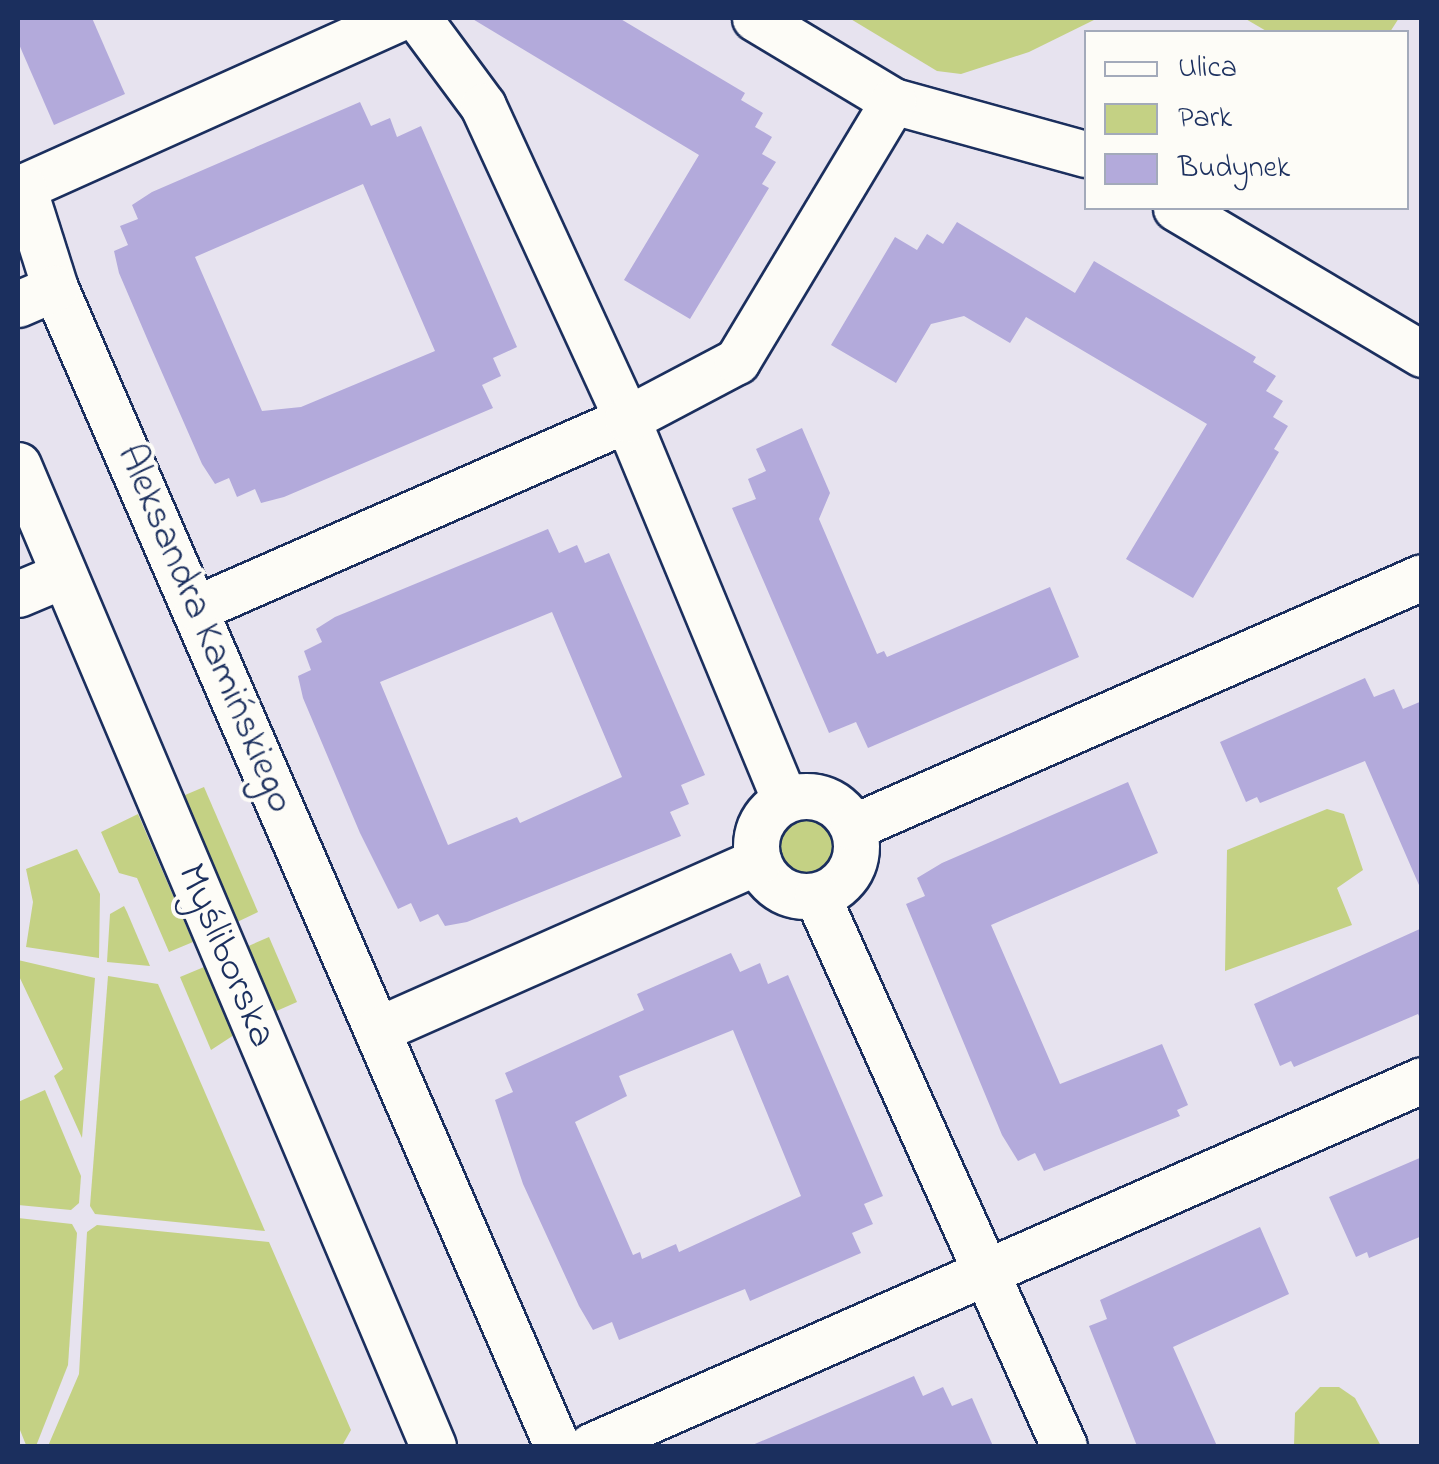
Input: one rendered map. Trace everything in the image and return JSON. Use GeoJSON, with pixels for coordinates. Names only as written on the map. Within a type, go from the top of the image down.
{"type":"FeatureCollection","features":[{"type":"Feature","properties":{"kind":"street","name":"Aleksandra Kamińskiego"},"geometry":{"type":"LineString","coordinates":[[399,18],[20,181],[36,296],[197,608],[557,1446]]}},
{"type":"Feature","properties":{"kind":"street"},"geometry":{"type":"LineString","coordinates":[[418,18],[483,106],[627,420],[784,798]]}},
{"type":"Feature","properties":{"kind":"street"},"geometry":{"type":"LineString","coordinates":[[755,18],[893,101],[1084,153]]}},
{"type":"Feature","properties":{"kind":"street"},"geometry":{"type":"LineString","coordinates":[[197,608],[627,420],[737,361],[893,101]]}},
{"type":"Feature","properties":{"kind":"street"},"geometry":{"type":"LineString","coordinates":[[1179,210],[1422,354]]}},
{"type":"Feature","properties":{"kind":"street","name":"Myśliborska"},"geometry":{"type":"LineString","coordinates":[[18,465],[433,1446]]}},
{"type":"Feature","properties":{"kind":"street"},"geometry":{"type":"LineString","coordinates":[[18,594],[63,575]]}},
{"type":"Feature","properties":{"kind":"street"},"geometry":{"type":"LineString","coordinates":[[853,827],[1422,578]]}},
{"type":"Feature","properties":{"kind":"street"},"geometry":{"type":"LineString","coordinates":[[784,798],[819,798],[853,827]]}},
{"type":"Feature","properties":{"kind":"street"},"geometry":{"type":"LineString","coordinates":[[784,798],[758,832],[758,861],[782,890],[817,896],[852,867],[853,827]]}},
{"type":"Feature","properties":{"kind":"street"},"geometry":{"type":"LineString","coordinates":[[377,1030],[758,861]]}},
{"type":"Feature","properties":{"kind":"street"},"geometry":{"type":"LineString","coordinates":[[817,896],[1064,1446]]}},
{"type":"Feature","properties":{"kind":"street"},"geometry":{"type":"LineString","coordinates":[[591,1446],[990,1274],[1422,1080]]}},
{"type":"Feature","properties":{"kind":"green space"},"geometry":{"type":"Polygon","coordinates":[[[849,18],[1098,18],[1029,52],[961,74],[937,71],[849,18]]]}},
{"type":"Feature","properties":{"kind":"green space"},"geometry":{"type":"Polygon","coordinates":[[[1244,18],[1399,18],[1391,30],[1265,30],[1244,18]]]}},
{"type":"Feature","properties":{"kind":"green space"},"geometry":{"type":"Polygon","coordinates":[[[204,787],[258,912],[233,924],[178,798],[204,787]]]}},
{"type":"Feature","properties":{"kind":"green space"},"geometry":{"type":"Polygon","coordinates":[[[800,808],[816,808],[830,814],[842,826],[848,848],[842,870],[830,882],[816,888],[800,888],[786,882],[774,870],[768,856],[768,840],[774,826],[786,814],[800,808]]]}},
{"type":"Feature","properties":{"kind":"green space"},"geometry":{"type":"Polygon","coordinates":[[[1327,809],[1344,814],[1363,870],[1337,888],[1352,925],[1225,971],[1227,850],[1327,809]]]}},
{"type":"Feature","properties":{"kind":"green space"},"geometry":{"type":"Polygon","coordinates":[[[138,814],[193,942],[169,952],[137,878],[119,873],[101,832],[138,814]]]}},
{"type":"Feature","properties":{"kind":"green space"},"geometry":{"type":"Polygon","coordinates":[[[77,849],[100,894],[99,958],[26,947],[33,902],[26,869],[77,849]]]}},
{"type":"Feature","properties":{"kind":"green space"},"geometry":{"type":"Polygon","coordinates":[[[124,906],[150,966],[107,962],[110,914],[124,906]]]}},
{"type":"Feature","properties":{"kind":"green space"},"geometry":{"type":"Polygon","coordinates":[[[269,937],[297,1002],[272,1013],[244,948],[269,937]]]}},
{"type":"Feature","properties":{"kind":"green space"},"geometry":{"type":"Polygon","coordinates":[[[18,960],[95,978],[82,1138],[54,1076],[63,1069],[18,974],[18,960]]]}},
{"type":"Feature","properties":{"kind":"green space"},"geometry":{"type":"Polygon","coordinates":[[[204,967],[234,1035],[211,1050],[180,977],[204,967]]]}},
{"type":"Feature","properties":{"kind":"green space"},"geometry":{"type":"Polygon","coordinates":[[[108,976],[158,984],[265,1231],[95,1214],[90,1206],[108,976]]]}},
{"type":"Feature","properties":{"kind":"green space"},"geometry":{"type":"Polygon","coordinates":[[[45,1090],[81,1176],[79,1203],[71,1210],[18,1205],[18,1102],[45,1090]]]}},
{"type":"Feature","properties":{"kind":"green space"},"geometry":{"type":"Polygon","coordinates":[[[18,1218],[72,1224],[77,1233],[68,1365],[36,1446],[26,1445],[18,1425],[18,1218]]]}},
{"type":"Feature","properties":{"kind":"green space"},"geometry":{"type":"Polygon","coordinates":[[[97,1225],[269,1242],[351,1430],[342,1446],[48,1446],[79,1374],[87,1232],[97,1225]]]}},
{"type":"Feature","properties":{"kind":"green space"},"geometry":{"type":"Polygon","coordinates":[[[1320,1387],[1339,1387],[1355,1398],[1381,1446],[1294,1446],[1295,1413],[1320,1387]]]}},
{"type":"Feature","properties":{"kind":"building"},"geometry":{"type":"Polygon","coordinates":[[[18,18],[92,18],[125,94],[54,125],[18,42],[18,18]]]}},
{"type":"Feature","properties":{"kind":"building"},"geometry":{"type":"Polygon","coordinates":[[[471,18],[619,18],[745,93],[741,100],[763,113],[755,127],[772,137],[762,154],[776,162],[762,184],[769,188],[690,319],[624,280],[699,155],[471,18]]]}},
{"type":"Feature","properties":{"kind":"building"},"geometry":{"type":"Polygon","coordinates":[[[360,102],[371,126],[390,118],[397,137],[421,126],[517,347],[493,358],[501,376],[482,385],[493,408],[284,497],[261,503],[255,489],[237,497],[229,478],[215,484],[202,464],[149,343],[119,273],[114,251],[128,245],[120,226],[138,219],[132,205],[152,192],[360,102]],[[363,184],[195,257],[262,411],[301,407],[435,351],[363,184]]]}},
{"type":"Feature","properties":{"kind":"building"},"geometry":{"type":"Polygon","coordinates":[[[957,222],[1075,293],[1094,261],[1256,357],[1253,362],[1276,376],[1266,391],[1283,401],[1273,417],[1288,426],[1274,449],[1279,452],[1193,598],[1126,559],[1207,424],[1026,317],[1010,343],[964,316],[931,324],[896,383],[831,345],[895,237],[917,250],[927,234],[943,244],[957,222]]]}},
{"type":"Feature","properties":{"kind":"building"},"geometry":{"type":"Polygon","coordinates":[[[802,428],[830,493],[819,519],[877,654],[884,651],[887,657],[1050,587],[1079,657],[868,748],[856,722],[829,733],[732,508],[756,499],[748,479],[766,471],[756,449],[802,428]]]}},
{"type":"Feature","properties":{"kind":"building"},"geometry":{"type":"Polygon","coordinates":[[[548,529],[559,553],[577,545],[585,563],[609,553],[705,775],[681,785],[689,804],[670,812],[681,836],[467,922],[445,926],[438,914],[420,922],[411,903],[398,909],[360,833],[303,698],[298,676],[311,670],[304,651],[322,642],[316,629],[335,617],[548,529]],[[552,612],[380,682],[448,845],[517,817],[520,823],[622,777],[552,612]]]}},
{"type":"Feature","properties":{"kind":"building"},"geometry":{"type":"Polygon","coordinates":[[[1365,678],[1374,697],[1394,689],[1403,709],[1422,701],[1422,892],[1365,761],[1260,803],[1257,797],[1246,802],[1220,742],[1365,678]]]}},
{"type":"Feature","properties":{"kind":"building"},"geometry":{"type":"Polygon","coordinates":[[[1128,782],[1158,853],[991,925],[1060,1084],[1162,1044],[1188,1105],[1177,1110],[1180,1116],[1044,1171],[1035,1153],[1018,1161],[1002,1135],[906,904],[925,896],[917,878],[942,863],[1128,782]]]}},
{"type":"Feature","properties":{"kind":"building"},"geometry":{"type":"Polygon","coordinates":[[[1422,928],[1422,1022],[1418,1014],[1294,1067],[1291,1061],[1280,1066],[1254,1004],[1422,928]]]}},
{"type":"Feature","properties":{"kind":"building"},"geometry":{"type":"Polygon","coordinates":[[[731,953],[740,972],[760,963],[768,984],[788,975],[883,1196],[864,1204],[873,1224],[852,1233],[861,1253],[750,1301],[745,1289],[619,1340],[612,1322],[593,1330],[579,1306],[523,1184],[495,1100],[513,1092],[505,1073],[644,1010],[637,994],[731,953]],[[733,1030],[619,1076],[627,1096],[575,1122],[633,1255],[640,1252],[642,1259],[676,1244],[679,1252],[801,1196],[733,1030]]]}},
{"type":"Feature","properties":{"kind":"building"},"geometry":{"type":"Polygon","coordinates":[[[1422,1157],[1422,1236],[1369,1258],[1367,1252],[1356,1257],[1329,1197],[1422,1157]]]}},
{"type":"Feature","properties":{"kind":"building"},"geometry":{"type":"Polygon","coordinates":[[[1260,1227],[1289,1294],[1173,1347],[1217,1446],[1137,1446],[1089,1326],[1107,1319],[1100,1300],[1260,1227]]]}},
{"type":"Feature","properties":{"kind":"building"},"geometry":{"type":"Polygon","coordinates":[[[914,1376],[923,1396],[943,1387],[952,1406],[972,1398],[993,1446],[750,1446],[914,1376]]]}}]}
